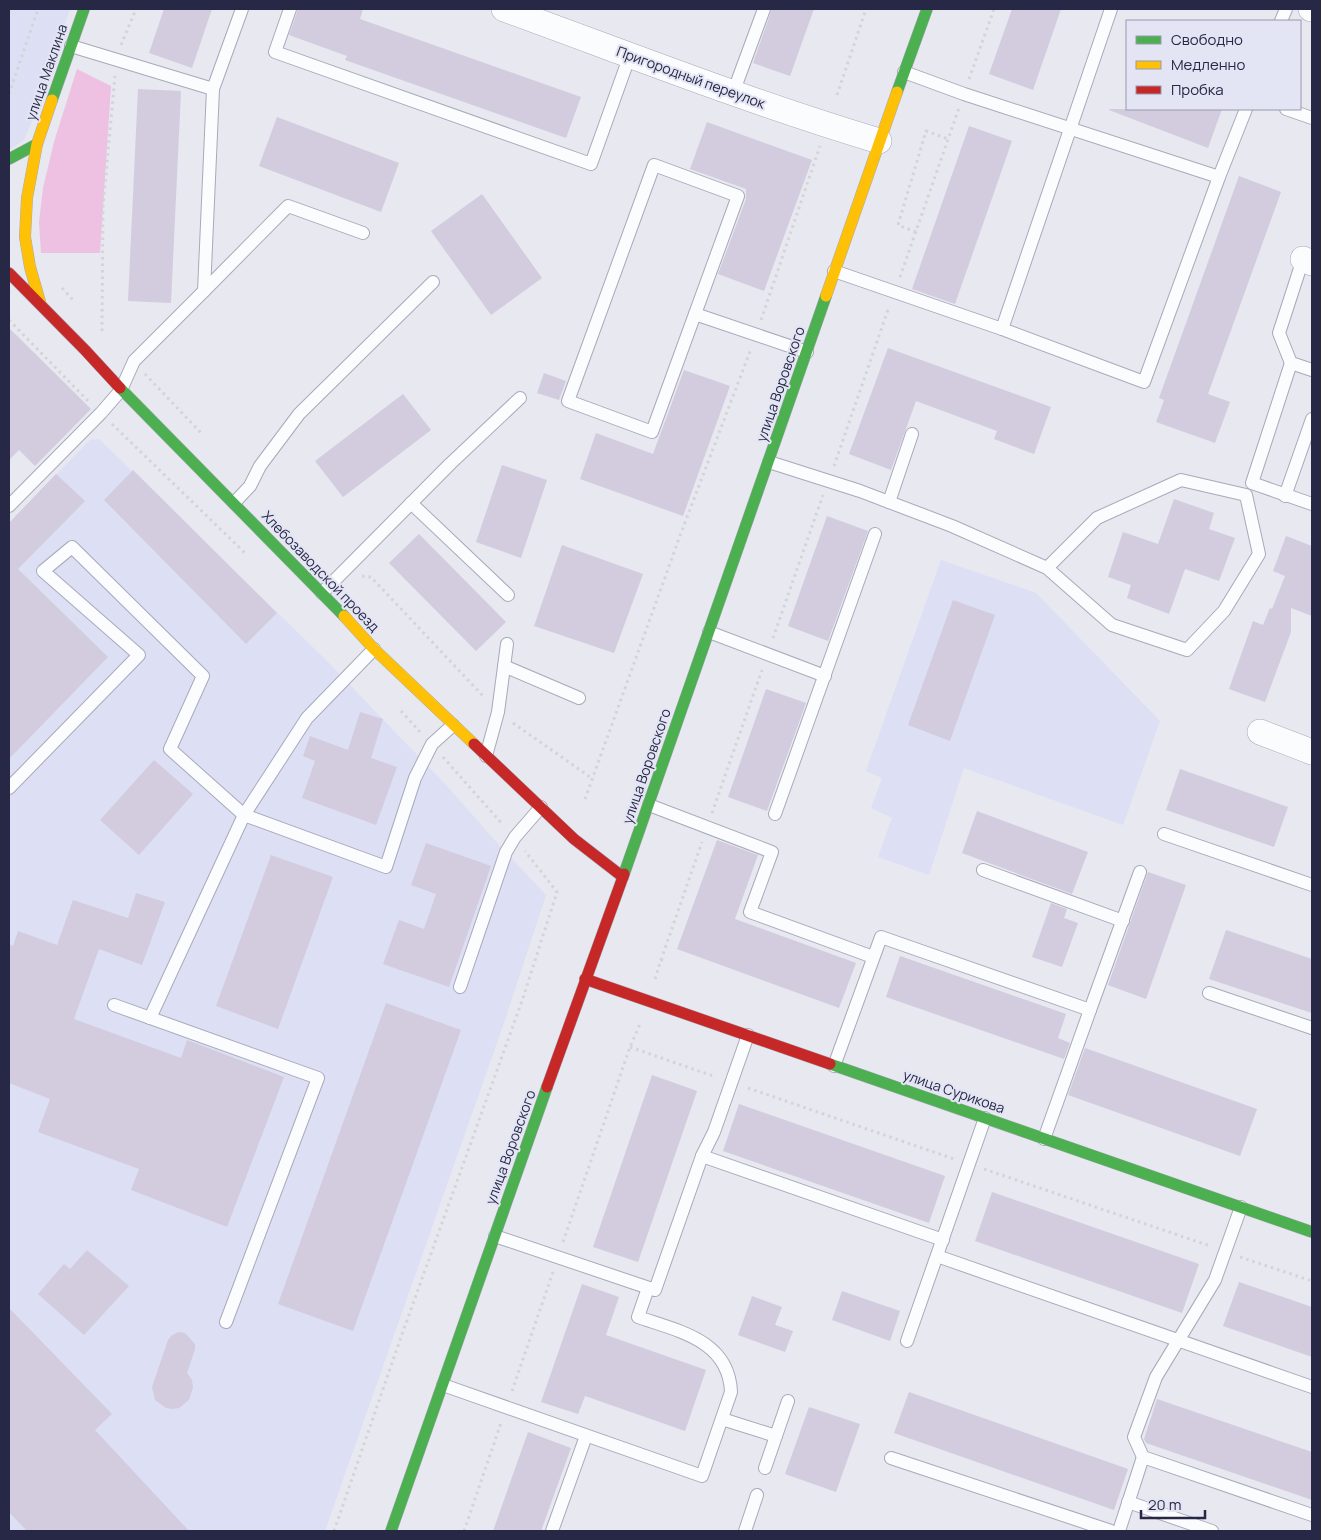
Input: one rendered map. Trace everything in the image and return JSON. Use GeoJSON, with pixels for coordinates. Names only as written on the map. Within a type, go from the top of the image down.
{"type":"FeatureCollection","features":[{"type":"Feature","properties":{"kind":"street","name":"улица Маклина"},"geometry":{"type":"LineString","coordinates":[[40,304],[30,267],[25,237],[28,198],[37,144],[84,9]]}},
{"type":"Feature","properties":{"kind":"street","name":"Пригородный переулок"},"geometry":{"type":"LineString","coordinates":[[504,9],[733,93],[879,141]]}},
{"type":"Feature","properties":{"kind":"street","name":"улица Воровского"},"geometry":{"type":"LineString","coordinates":[[391,1531],[585,979],[649,805],[879,141],[927,9]]}},
{"type":"Feature","properties":{"kind":"street"},"geometry":{"type":"LineString","coordinates":[[9,159],[37,144]]}},
{"type":"Feature","properties":{"kind":"street","name":"Хлебозаводской проезд"},"geometry":{"type":"LineString","coordinates":[[9,273],[86,350],[121,390],[322,592],[374,649],[574,839],[623,877]]}},
{"type":"Feature","properties":{"kind":"street"},"geometry":{"type":"LineString","coordinates":[[1260,732],[1312,752]]}},
{"type":"Feature","properties":{"kind":"street","name":"улица Сурикова"},"geometry":{"type":"LineString","coordinates":[[585,979],[1312,1232]]}},
{"type":"Feature","properties":{"kind":"lane"},"geometry":{"type":"LineString","coordinates":[[204,290],[213,89],[242,9]]}},
{"type":"Feature","properties":{"kind":"lane"},"geometry":{"type":"LineString","coordinates":[[290,9],[275,52],[591,164],[630,55]]}},
{"type":"Feature","properties":{"kind":"lane"},"geometry":{"type":"LineString","coordinates":[[733,93],[764,9]]}},
{"type":"Feature","properties":{"kind":"lane"},"geometry":{"type":"LineString","coordinates":[[1002,329],[1111,9]]}},
{"type":"Feature","properties":{"kind":"lane"},"geometry":{"type":"LineString","coordinates":[[71,46],[213,89]]}},
{"type":"Feature","properties":{"kind":"lane"},"geometry":{"type":"LineString","coordinates":[[904,72],[964,94],[1219,177]]}},
{"type":"Feature","properties":{"kind":"lane"},"geometry":{"type":"LineString","coordinates":[[834,270],[1002,329],[1144,382],[1246,110]]}},
{"type":"Feature","properties":{"kind":"lane"},"geometry":{"type":"LineString","coordinates":[[1289,110],[1312,118]]}},
{"type":"Feature","properties":{"kind":"lane"},"geometry":{"type":"LineString","coordinates":[[654,165],[738,196],[695,314],[652,432],[568,401],[654,165]]}},
{"type":"Feature","properties":{"kind":"lane"},"geometry":{"type":"LineString","coordinates":[[9,506],[101,413],[121,390],[134,361],[288,206],[363,233]]}},
{"type":"Feature","properties":{"kind":"lane"},"geometry":{"type":"LineString","coordinates":[[1308,261],[1279,333],[1291,363],[1252,483],[1312,504]]}},
{"type":"Feature","properties":{"kind":"lane"},"geometry":{"type":"LineString","coordinates":[[234,503],[250,486],[260,466],[299,414],[432,282]]}},
{"type":"Feature","properties":{"kind":"lane"},"geometry":{"type":"LineString","coordinates":[[695,314],[807,352]]}},
{"type":"Feature","properties":{"kind":"lane"},"geometry":{"type":"LineString","coordinates":[[1291,363],[1312,370]]}},
{"type":"Feature","properties":{"kind":"lane"},"geometry":{"type":"LineString","coordinates":[[322,592],[520,398]]}},
{"type":"Feature","properties":{"kind":"lane"},"geometry":{"type":"LineString","coordinates":[[1285,496],[1312,419]]}},
{"type":"Feature","properties":{"kind":"lane"},"geometry":{"type":"LineString","coordinates":[[889,502],[912,434]]}},
{"type":"Feature","properties":{"kind":"lane"},"geometry":{"type":"LineString","coordinates":[[769,462],[889,502],[952,526],[1048,568],[1112,625],[1187,650],[1224,611],[1258,554],[1246,496],[1181,480],[1097,518],[1048,568]]}},
{"type":"Feature","properties":{"kind":"lane"},"geometry":{"type":"LineString","coordinates":[[411,503],[508,595]]}},
{"type":"Feature","properties":{"kind":"lane"},"geometry":{"type":"LineString","coordinates":[[775,814],[875,534]]}},
{"type":"Feature","properties":{"kind":"lane"},"geometry":{"type":"LineString","coordinates":[[9,788],[138,655],[43,571],[72,547],[203,676],[170,749],[244,815],[386,867],[415,778],[432,744],[453,725]]}},
{"type":"Feature","properties":{"kind":"lane"},"geometry":{"type":"LineString","coordinates":[[709,632],[824,676]]}},
{"type":"Feature","properties":{"kind":"lane"},"geometry":{"type":"LineString","coordinates":[[486,756],[498,712],[507,644]]}},
{"type":"Feature","properties":{"kind":"lane"},"geometry":{"type":"LineString","coordinates":[[150,1018],[244,815],[307,718],[374,649]]}},
{"type":"Feature","properties":{"kind":"lane"},"geometry":{"type":"LineString","coordinates":[[504,666],[579,698]]}},
{"type":"Feature","properties":{"kind":"lane"},"geometry":{"type":"LineString","coordinates":[[649,805],[772,852],[750,912],[873,957]]}},
{"type":"Feature","properties":{"kind":"lane"},"geometry":{"type":"LineString","coordinates":[[460,987],[502,862],[514,837],[541,807]]}},
{"type":"Feature","properties":{"kind":"lane"},"geometry":{"type":"LineString","coordinates":[[1164,834],[1312,885]]}},
{"type":"Feature","properties":{"kind":"lane"},"geometry":{"type":"LineString","coordinates":[[983,870],[1123,921]]}},
{"type":"Feature","properties":{"kind":"lane"},"geometry":{"type":"LineString","coordinates":[[1044,1139],[1140,872]]}},
{"type":"Feature","properties":{"kind":"lane"},"geometry":{"type":"LineString","coordinates":[[834,1066],[881,937],[1090,1010]]}},
{"type":"Feature","properties":{"kind":"lane"},"geometry":{"type":"LineString","coordinates":[[1209,993],[1312,1028]]}},
{"type":"Feature","properties":{"kind":"lane"},"geometry":{"type":"LineString","coordinates":[[114,1005],[318,1078],[226,1322]]}},
{"type":"Feature","properties":{"kind":"lane"},"geometry":{"type":"LineString","coordinates":[[495,1236],[655,1290],[702,1156],[714,1132],[748,1035]]}},
{"type":"Feature","properties":{"kind":"lane"},"geometry":{"type":"LineString","coordinates":[[908,1341],[986,1118]]}},
{"type":"Feature","properties":{"kind":"lane"},"geometry":{"type":"LineString","coordinates":[[702,1156],[943,1240]]}},
{"type":"Feature","properties":{"kind":"lane"},"geometry":{"type":"LineString","coordinates":[[1119,1531],[1143,1458],[1134,1437],[1156,1377],[1215,1280],[1241,1207]]}},
{"type":"Feature","properties":{"kind":"lane"},"geometry":{"type":"LineString","coordinates":[[937,1256],[1312,1386]]}},
{"type":"Feature","properties":{"kind":"lane"},"geometry":{"type":"LineString","coordinates":[[443,1385],[702,1476],[731,1392],[731,1380],[724,1365],[709,1346],[684,1333],[638,1317],[648,1288]]}},
{"type":"Feature","properties":{"kind":"lane"},"geometry":{"type":"LineString","coordinates":[[765,1468],[788,1401]]}},
{"type":"Feature","properties":{"kind":"lane"},"geometry":{"type":"LineString","coordinates":[[722,1419],[776,1436]]}},
{"type":"Feature","properties":{"kind":"lane"},"geometry":{"type":"LineString","coordinates":[[552,1531],[586,1436]]}},
{"type":"Feature","properties":{"kind":"lane"},"geometry":{"type":"LineString","coordinates":[[891,1458],[1111,1531]]}},
{"type":"Feature","properties":{"kind":"lane"},"geometry":{"type":"LineString","coordinates":[[1143,1458],[1312,1515]]}},
{"type":"Feature","properties":{"kind":"lane"},"geometry":{"type":"LineString","coordinates":[[745,1531],[757,1495]]}},
{"type":"Feature","properties":{"kind":"lane"},"geometry":{"type":"LineString","coordinates":[[1128,1502],[1212,1531]]}},
{"type":"Feature","properties":{"kind":"path"},"geometry":{"type":"LineString","coordinates":[[9,94],[38,9]]}},
{"type":"Feature","properties":{"kind":"path"},"geometry":{"type":"LineString","coordinates":[[837,95],[866,9]]}},
{"type":"Feature","properties":{"kind":"path"},"geometry":{"type":"LineString","coordinates":[[916,232],[898,225],[926,131],[948,139]]}},
{"type":"Feature","properties":{"kind":"path"},"geometry":{"type":"LineString","coordinates":[[585,799],[681,534],[756,335],[821,142]]}},
{"type":"Feature","properties":{"kind":"path"},"geometry":{"type":"LineString","coordinates":[[9,320],[101,413],[250,557]]}},
{"type":"Feature","properties":{"kind":"path"},"geometry":{"type":"LineString","coordinates":[[62,374],[68,368]]}},
{"type":"Feature","properties":{"kind":"path"},"geometry":{"type":"LineString","coordinates":[[334,1531],[404,1327],[523,998],[557,892],[514,837],[398,708]]}},
{"type":"Feature","properties":{"kind":"path"},"geometry":{"type":"LineString","coordinates":[[655,979],[661,960],[665,961]]}},
{"type":"Feature","properties":{"kind":"path"},"geometry":{"type":"LineString","coordinates":[[464,1531],[630,1047],[642,1021]]}},
{"type":"Feature","properties":{"kind":"shaded area"},"geometry":{"type":"Polygon","coordinates":[[[9,9],[70,9],[24,140],[9,150],[9,9]]]}},
{"type":"Feature","properties":{"kind":"shaded area"},"geometry":{"type":"Polygon","coordinates":[[[77,69],[111,86],[100,253],[41,253],[39,222],[43,188],[54,142],[77,69]]]}},
{"type":"Feature","properties":{"kind":"shaded area"},"geometry":{"type":"Polygon","coordinates":[[[99,439],[326,660],[446,785],[546,895],[505,1020],[325,1531],[9,1531],[9,523],[90,440],[99,439]]]}},
{"type":"Feature","properties":{"kind":"shaded area"},"geometry":{"type":"Polygon","coordinates":[[[941,560],[1036,593],[1160,721],[1123,825],[964,768],[929,875],[878,857],[892,818],[871,808],[882,778],[866,771],[941,560]]]}},
{"type":"Feature","properties":{"kind":"building"},"geometry":{"type":"Polygon","coordinates":[[[164,9],[212,9],[192,68],[149,53],[164,9]]]}},
{"type":"Feature","properties":{"kind":"building"},"geometry":{"type":"Polygon","coordinates":[[[298,9],[363,9],[360,19],[581,97],[566,138],[345,60],[347,56],[289,35],[298,9]]]}},
{"type":"Feature","properties":{"kind":"building"},"geometry":{"type":"Polygon","coordinates":[[[772,9],[814,9],[790,76],[753,63],[772,9]]]}},
{"type":"Feature","properties":{"kind":"building"},"geometry":{"type":"Polygon","coordinates":[[[1012,9],[1061,9],[1033,90],[989,74],[1012,9]]]}},
{"type":"Feature","properties":{"kind":"building"},"geometry":{"type":"Polygon","coordinates":[[[138,89],[181,91],[171,303],[128,301],[138,89]]]}},
{"type":"Feature","properties":{"kind":"building"},"geometry":{"type":"Polygon","coordinates":[[[1126,109],[1222,110],[1208,148],[1109,110],[1126,109]]]}},
{"type":"Feature","properties":{"kind":"building"},"geometry":{"type":"Polygon","coordinates":[[[277,117],[399,163],[381,212],[259,166],[277,117]]]}},
{"type":"Feature","properties":{"kind":"building"},"geometry":{"type":"Polygon","coordinates":[[[707,122],[812,160],[764,291],[718,274],[746,199],[746,189],[690,169],[707,122]]]}},
{"type":"Feature","properties":{"kind":"building"},"geometry":{"type":"Polygon","coordinates":[[[969,126],[1012,141],[955,304],[912,289],[969,126]]]}},
{"type":"Feature","properties":{"kind":"building"},"geometry":{"type":"Polygon","coordinates":[[[1239,176],[1281,192],[1208,394],[1230,402],[1215,443],[1156,422],[1164,400],[1159,398],[1239,176]]]}},
{"type":"Feature","properties":{"kind":"building"},"geometry":{"type":"Polygon","coordinates":[[[482,194],[542,278],[491,315],[431,231],[482,194]]]}},
{"type":"Feature","properties":{"kind":"building"},"geometry":{"type":"Polygon","coordinates":[[[9,328],[91,409],[35,466],[19,450],[9,460],[9,328]]]}},
{"type":"Feature","properties":{"kind":"building"},"geometry":{"type":"Polygon","coordinates":[[[888,348],[1051,407],[1034,454],[994,439],[997,431],[916,401],[891,470],[849,454],[888,348]]]}},
{"type":"Feature","properties":{"kind":"building"},"geometry":{"type":"Polygon","coordinates":[[[684,370],[730,386],[683,516],[580,479],[596,433],[653,454],[684,370]]]}},
{"type":"Feature","properties":{"kind":"building"},"geometry":{"type":"Polygon","coordinates":[[[544,373],[566,381],[559,400],[537,393],[544,373]]]}},
{"type":"Feature","properties":{"kind":"building"},"geometry":{"type":"Polygon","coordinates":[[[403,394],[431,430],[343,497],[315,461],[403,394]]]}},
{"type":"Feature","properties":{"kind":"building"},"geometry":{"type":"Polygon","coordinates":[[[502,465],[547,480],[521,558],[476,542],[502,465]]]}},
{"type":"Feature","properties":{"kind":"building"},"geometry":{"type":"Polygon","coordinates":[[[133,470],[277,613],[246,644],[104,500],[133,470]]]}},
{"type":"Feature","properties":{"kind":"building"},"geometry":{"type":"Polygon","coordinates":[[[56,474],[85,501],[18,569],[108,657],[9,759],[9,523],[56,474]]]}},
{"type":"Feature","properties":{"kind":"building"},"geometry":{"type":"Polygon","coordinates":[[[1174,499],[1214,513],[1209,529],[1235,538],[1219,581],[1185,569],[1169,614],[1127,598],[1131,585],[1108,577],[1123,532],[1158,544],[1174,499]]]}},
{"type":"Feature","properties":{"kind":"building"},"geometry":{"type":"Polygon","coordinates":[[[827,516],[868,531],[828,641],[788,626],[827,516]]]}},
{"type":"Feature","properties":{"kind":"building"},"geometry":{"type":"Polygon","coordinates":[[[419,534],[506,622],[476,651],[389,563],[419,534]]]}},
{"type":"Feature","properties":{"kind":"building"},"geometry":{"type":"Polygon","coordinates":[[[1286,536],[1312,546],[1312,616],[1291,608],[1291,632],[1265,702],[1229,689],[1253,621],[1263,625],[1270,608],[1272,609],[1285,576],[1273,571],[1286,536]]]}},
{"type":"Feature","properties":{"kind":"building"},"geometry":{"type":"Polygon","coordinates":[[[562,545],[643,574],[614,653],[534,626],[562,545]]]}},
{"type":"Feature","properties":{"kind":"building"},"geometry":{"type":"Polygon","coordinates":[[[953,600],[995,615],[950,741],[908,725],[953,600]]]}},
{"type":"Feature","properties":{"kind":"building"},"geometry":{"type":"Polygon","coordinates":[[[766,689],[806,703],[767,811],[728,797],[766,689]]]}},
{"type":"Feature","properties":{"kind":"building"},"geometry":{"type":"Polygon","coordinates":[[[360,712],[383,719],[371,758],[397,767],[376,825],[302,798],[315,761],[303,756],[310,736],[348,750],[360,712]]]}},
{"type":"Feature","properties":{"kind":"building"},"geometry":{"type":"Polygon","coordinates":[[[154,760],[193,794],[139,855],[100,820],[154,760]]]}},
{"type":"Feature","properties":{"kind":"building"},"geometry":{"type":"Polygon","coordinates":[[[1180,769],[1288,807],[1274,847],[1166,810],[1180,769]]]}},
{"type":"Feature","properties":{"kind":"building"},"geometry":{"type":"Polygon","coordinates":[[[977,811],[1088,852],[1072,894],[962,853],[977,811]]]}},
{"type":"Feature","properties":{"kind":"building"},"geometry":{"type":"Polygon","coordinates":[[[717,840],[758,855],[735,919],[856,963],[839,1008],[677,949],[717,840]]]}},
{"type":"Feature","properties":{"kind":"building"},"geometry":{"type":"Polygon","coordinates":[[[426,843],[491,866],[449,987],[383,964],[399,920],[424,929],[436,894],[411,885],[426,843]]]}},
{"type":"Feature","properties":{"kind":"building"},"geometry":{"type":"Polygon","coordinates":[[[271,855],[333,877],[278,1029],[216,1006],[271,855]]]}},
{"type":"Feature","properties":{"kind":"building"},"geometry":{"type":"Polygon","coordinates":[[[1148,872],[1186,885],[1146,999],[1108,985],[1148,872]]]}},
{"type":"Feature","properties":{"kind":"building"},"geometry":{"type":"Polygon","coordinates":[[[136,893],[165,902],[142,965],[99,949],[74,1019],[181,1058],[187,1040],[284,1077],[227,1227],[131,1190],[139,1169],[38,1132],[50,1099],[9,1083],[9,944],[13,946],[18,931],[57,945],[73,900],[128,918],[136,893]]]}},
{"type":"Feature","properties":{"kind":"building"},"geometry":{"type":"Polygon","coordinates":[[[1051,903],[1067,909],[1064,918],[1078,923],[1062,967],[1032,957],[1051,903]]]}},
{"type":"Feature","properties":{"kind":"building"},"geometry":{"type":"Polygon","coordinates":[[[1226,930],[1312,959],[1312,1013],[1209,979],[1226,930]]]}},
{"type":"Feature","properties":{"kind":"building"},"geometry":{"type":"Polygon","coordinates":[[[900,956],[1066,1014],[1058,1038],[1070,1043],[1064,1059],[886,997],[900,956]]]}},
{"type":"Feature","properties":{"kind":"building"},"geometry":{"type":"Polygon","coordinates":[[[386,1003],[461,1030],[353,1331],[278,1304],[386,1003]]]}},
{"type":"Feature","properties":{"kind":"building"},"geometry":{"type":"Polygon","coordinates":[[[1085,1048],[1257,1109],[1240,1156],[1068,1095],[1085,1048]]]}},
{"type":"Feature","properties":{"kind":"building"},"geometry":{"type":"Polygon","coordinates":[[[652,1075],[697,1091],[638,1262],[593,1247],[652,1075]]]}},
{"type":"Feature","properties":{"kind":"building"},"geometry":{"type":"Polygon","coordinates":[[[739,1104],[945,1176],[929,1223],[723,1151],[739,1104]]]}},
{"type":"Feature","properties":{"kind":"building"},"geometry":{"type":"Polygon","coordinates":[[[992,1192],[1199,1264],[1182,1313],[975,1241],[992,1192]]]}},
{"type":"Feature","properties":{"kind":"building"},"geometry":{"type":"Polygon","coordinates":[[[87,1250],[129,1286],[84,1335],[38,1294],[64,1264],[70,1269],[87,1250]]]}},
{"type":"Feature","properties":{"kind":"building"},"geometry":{"type":"Polygon","coordinates":[[[1239,1282],[1312,1307],[1312,1357],[1223,1326],[1239,1282]]]}},
{"type":"Feature","properties":{"kind":"building"},"geometry":{"type":"Polygon","coordinates":[[[582,1284],[619,1297],[606,1335],[706,1370],[685,1431],[585,1396],[578,1414],[541,1402],[582,1284]]]}},
{"type":"Feature","properties":{"kind":"building"},"geometry":{"type":"Polygon","coordinates":[[[842,1291],[900,1311],[890,1341],[832,1320],[842,1291]]]}},
{"type":"Feature","properties":{"kind":"building"},"geometry":{"type":"Polygon","coordinates":[[[752,1296],[782,1307],[775,1325],[793,1331],[785,1352],[738,1335],[752,1296]]]}},
{"type":"Feature","properties":{"kind":"building"},"geometry":{"type":"Polygon","coordinates":[[[9,1308],[112,1414],[95,1430],[189,1531],[27,1531],[9,1512],[9,1308]]]}},
{"type":"Feature","properties":{"kind":"building"},"geometry":{"type":"Polygon","coordinates":[[[179,1332],[185,1333],[195,1344],[187,1373],[192,1380],[193,1387],[189,1400],[179,1408],[173,1409],[166,1408],[155,1400],[152,1387],[168,1340],[172,1335],[179,1332]]]}},
{"type":"Feature","properties":{"kind":"building"},"geometry":{"type":"Polygon","coordinates":[[[909,1392],[1128,1469],[1114,1510],[894,1433],[909,1392]]]}},
{"type":"Feature","properties":{"kind":"building"},"geometry":{"type":"Polygon","coordinates":[[[1157,1399],[1312,1452],[1312,1500],[1146,1443],[1144,1439],[1157,1399]]]}},
{"type":"Feature","properties":{"kind":"building"},"geometry":{"type":"Polygon","coordinates":[[[809,1407],[860,1424],[836,1492],[785,1474],[809,1407]]]}},
{"type":"Feature","properties":{"kind":"building"},"geometry":{"type":"Polygon","coordinates":[[[528,1432],[571,1448],[541,1531],[493,1531],[528,1432]]]}},
{"type":"Feature","properties":{"kind":"traffic: fast"},"geometry":{"type":"LineString","coordinates":[[52,100],[84,9]]}},
{"type":"Feature","properties":{"kind":"traffic: fast"},"geometry":{"type":"LineString","coordinates":[[897,92],[927,9]]}},
{"type":"Feature","properties":{"kind":"traffic: fast"},"geometry":{"type":"LineString","coordinates":[[9,159],[37,144]]}},
{"type":"Feature","properties":{"kind":"traffic: fast"},"geometry":{"type":"LineString","coordinates":[[624,874],[826,296]]}},
{"type":"Feature","properties":{"kind":"traffic: fast"},"geometry":{"type":"LineString","coordinates":[[120,388],[344,616]]}},
{"type":"Feature","properties":{"kind":"traffic: fast"},"geometry":{"type":"LineString","coordinates":[[830,1064],[1312,1232]]}},
{"type":"Feature","properties":{"kind":"traffic: fast"},"geometry":{"type":"LineString","coordinates":[[391,1531],[547,1087]]}},
{"type":"Feature","properties":{"kind":"traffic: slow"},"geometry":{"type":"LineString","coordinates":[[826,296],[897,92]]}},
{"type":"Feature","properties":{"kind":"traffic: slow"},"geometry":{"type":"LineString","coordinates":[[40,302],[30,267],[25,237],[27,198],[37,144],[52,100]]}},
{"type":"Feature","properties":{"kind":"traffic: slow"},"geometry":{"type":"LineString","coordinates":[[344,616],[374,649],[474,744]]}},
{"type":"Feature","properties":{"kind":"traffic: jam"},"geometry":{"type":"LineString","coordinates":[[9,273],[120,388]]}},
{"type":"Feature","properties":{"kind":"traffic: jam"},"geometry":{"type":"LineString","coordinates":[[474,744],[574,839],[623,877]]}},
{"type":"Feature","properties":{"kind":"traffic: jam"},"geometry":{"type":"LineString","coordinates":[[547,1087],[624,874]]}},
{"type":"Feature","properties":{"kind":"traffic: jam"},"geometry":{"type":"LineString","coordinates":[[585,979],[830,1064]]}}]}
